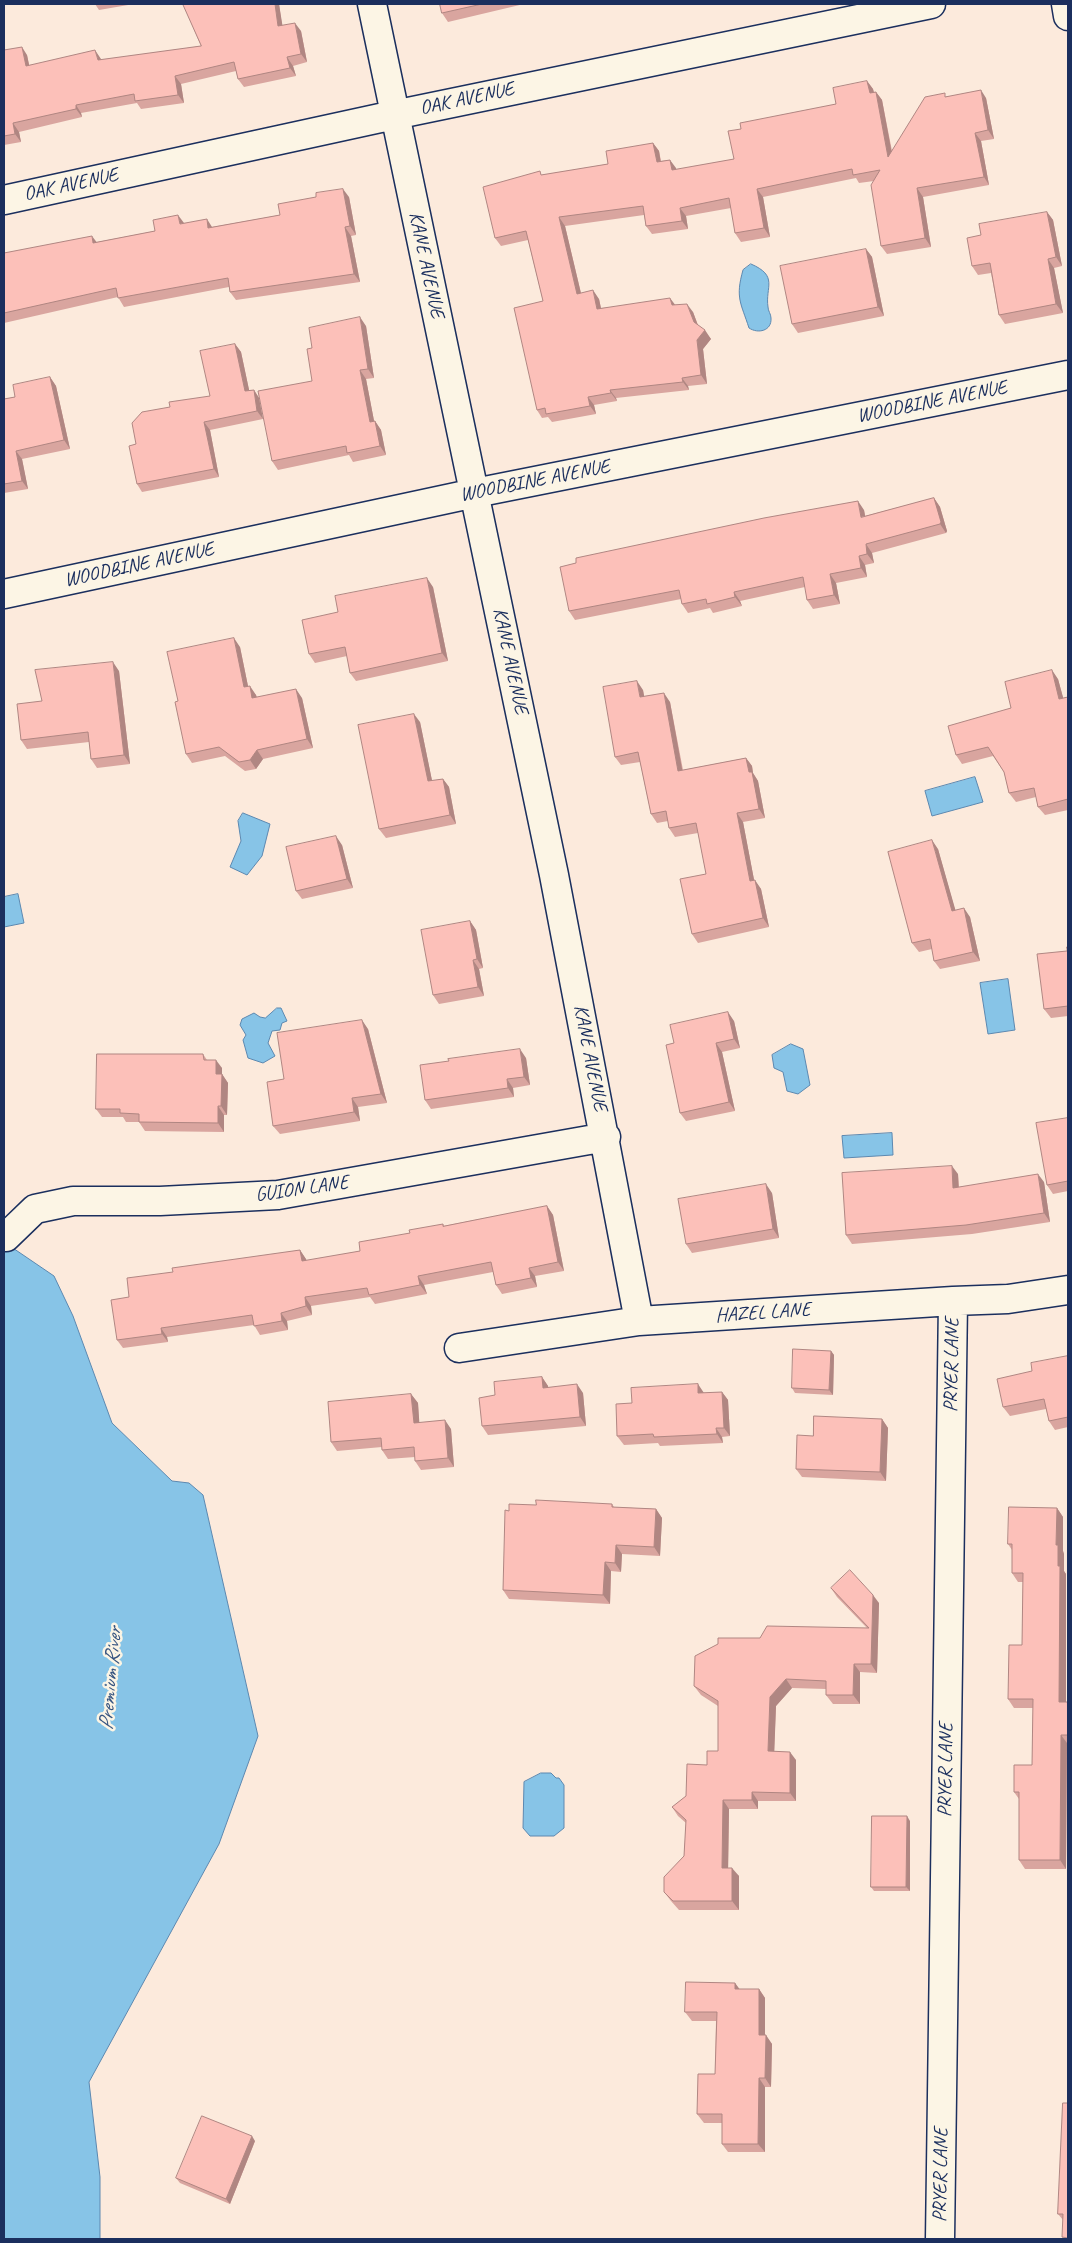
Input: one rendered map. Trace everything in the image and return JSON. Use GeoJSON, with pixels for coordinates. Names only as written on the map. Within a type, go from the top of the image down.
{"type":"FeatureCollection","features":[{"type":"Feature","properties":{"kind":"street","name":"KANE AVENUE"},"geometry":{"type":"LineString","coordinates":[[372,4],[475,493],[606,1137],[639,1321]]}},
{"type":"Feature","properties":{"kind":"street","name":"OAK AVENUE"},"geometry":{"type":"LineString","coordinates":[[4,200],[394,114],[931,4]]}},
{"type":"Feature","properties":{"kind":"street"},"geometry":{"type":"LineString","coordinates":[[1066,4],[1068,16]]}},
{"type":"Feature","properties":{"kind":"street","name":"WOODBINE AVENUE"},"geometry":{"type":"LineString","coordinates":[[4,594],[475,493],[1068,375]]}},
{"type":"Feature","properties":{"kind":"street","name":"GUION LANE"},"geometry":{"type":"LineString","coordinates":[[6,1238],[35,1209],[73,1201],[160,1201],[278,1195],[606,1137]]}},
{"type":"Feature","properties":{"kind":"street","name":"HAZEL LANE"},"geometry":{"type":"LineString","coordinates":[[459,1348],[639,1321],[953,1300],[1008,1299],[1068,1290]]}},
{"type":"Feature","properties":{"kind":"street","name":"PRYER LANE"},"geometry":{"type":"LineString","coordinates":[[940,2239],[953,1300]]}},
{"type":"Feature","properties":{"kind":"water"},"geometry":{"type":"Polygon","coordinates":[[[751,264],[760,268],[765,273],[769,282],[768,308],[771,322],[767,328],[760,331],[749,328],[739,294],[743,270],[751,264]]]}},
{"type":"Feature","properties":{"kind":"water"},"geometry":{"type":"Polygon","coordinates":[[[975,777],[983,802],[932,816],[925,791],[975,777]]]}},
{"type":"Feature","properties":{"kind":"water"},"geometry":{"type":"Polygon","coordinates":[[[243,813],[270,824],[262,856],[247,875],[230,867],[241,841],[238,821],[243,813]]]}},
{"type":"Feature","properties":{"kind":"water"},"geometry":{"type":"Polygon","coordinates":[[[18,894],[24,923],[4,927],[4,897],[18,894]]]}},
{"type":"Feature","properties":{"kind":"water"},"geometry":{"type":"Polygon","coordinates":[[[1008,979],[1015,1030],[988,1034],[980,983],[1008,979]]]}},
{"type":"Feature","properties":{"kind":"water"},"geometry":{"type":"Polygon","coordinates":[[[277,1008],[281,1008],[287,1021],[282,1023],[280,1030],[272,1031],[268,1043],[275,1056],[263,1063],[248,1058],[243,1040],[246,1035],[240,1025],[242,1019],[254,1013],[265,1018],[277,1008]]]}},
{"type":"Feature","properties":{"kind":"water"},"geometry":{"type":"Polygon","coordinates":[[[791,1044],[803,1049],[810,1085],[798,1094],[787,1091],[783,1072],[774,1068],[772,1055],[791,1044]]]}},
{"type":"Feature","properties":{"kind":"water"},"geometry":{"type":"Polygon","coordinates":[[[892,1133],[893,1155],[844,1158],[842,1136],[892,1133]]]}},
{"type":"Feature","properties":{"kind":"water","name":"Premium River"},"geometry":{"type":"Polygon","coordinates":[[[4,1242],[54,1276],[73,1316],[112,1423],[172,1481],[189,1483],[203,1495],[258,1736],[219,1844],[89,2082],[100,2177],[100,2239],[4,2239],[4,1242]]]}},
{"type":"Feature","properties":{"kind":"water"},"geometry":{"type":"Polygon","coordinates":[[[541,1773],[551,1773],[556,1778],[559,1778],[564,1785],[564,1828],[554,1836],[530,1836],[523,1828],[524,1782],[541,1773]]]}},
{"type":"Feature","properties":{"kind":"building"},"geometry":{"type":"Polygon","coordinates":[[[183,4],[275,4],[278,26],[295,23],[301,54],[287,57],[290,68],[238,79],[234,62],[175,76],[178,95],[135,101],[134,94],[76,105],[76,109],[13,123],[15,134],[4,136],[4,50],[22,47],[26,66],[95,50],[98,60],[201,46],[183,4]]]}},
{"type":"Feature","properties":{"kind":"building"},"geometry":{"type":"Polygon","coordinates":[[[440,4],[482,4],[442,13],[440,4]]]}},
{"type":"Feature","properties":{"kind":"building"},"geometry":{"type":"Polygon","coordinates":[[[867,81],[870,93],[876,92],[888,157],[925,97],[945,93],[945,97],[981,90],[988,130],[975,133],[984,177],[917,188],[925,238],[881,246],[871,185],[880,170],[853,175],[852,169],[757,189],[764,228],[735,233],[729,198],[680,208],[682,221],[646,226],[643,206],[559,217],[577,294],[593,290],[597,309],[670,298],[672,305],[687,304],[694,322],[705,330],[697,340],[701,375],[682,378],[683,382],[610,390],[611,393],[588,397],[590,406],[546,414],[545,408],[537,410],[514,308],[543,301],[526,231],[495,238],[483,187],[540,171],[541,175],[608,164],[606,151],[653,143],[657,162],[670,160],[672,170],[734,159],[728,131],[741,129],[740,123],[836,104],[833,88],[867,81]]]}},
{"type":"Feature","properties":{"kind":"building"},"geometry":{"type":"Polygon","coordinates":[[[343,189],[350,226],[345,227],[354,274],[230,292],[228,278],[118,298],[116,288],[4,313],[4,253],[92,236],[93,243],[155,231],[153,220],[178,215],[180,224],[207,219],[208,228],[280,215],[278,204],[316,197],[316,193],[343,189]]]}},
{"type":"Feature","properties":{"kind":"building"},"geometry":{"type":"Polygon","coordinates":[[[1047,212],[1056,257],[1048,259],[1056,304],[999,315],[990,263],[972,266],[967,238],[981,235],[979,224],[1047,212]]]}},
{"type":"Feature","properties":{"kind":"building"},"geometry":{"type":"Polygon","coordinates":[[[866,249],[878,307],[792,324],[780,266],[866,249]]]}},
{"type":"Feature","properties":{"kind":"building"},"geometry":{"type":"Polygon","coordinates":[[[360,317],[368,369],[360,370],[370,422],[375,421],[380,446],[347,453],[346,446],[272,461],[258,391],[312,381],[307,349],[312,348],[309,328],[360,317]]]}},
{"type":"Feature","properties":{"kind":"building"},"geometry":{"type":"Polygon","coordinates":[[[235,344],[245,391],[254,390],[257,411],[204,422],[214,469],[137,484],[129,446],[136,444],[132,423],[142,412],[170,407],[169,402],[210,396],[200,351],[235,344]]]}},
{"type":"Feature","properties":{"kind":"building"},"geometry":{"type":"Polygon","coordinates":[[[50,377],[64,440],[16,451],[22,481],[4,484],[4,399],[15,397],[13,385],[50,377]]]}},
{"type":"Feature","properties":{"kind":"building"},"geometry":{"type":"Polygon","coordinates":[[[934,498],[940,524],[866,544],[867,554],[859,556],[861,568],[830,574],[834,595],[807,600],[803,577],[734,592],[735,597],[707,604],[706,599],[682,604],[679,590],[569,611],[560,567],[576,563],[576,558],[764,518],[858,501],[861,517],[934,498]]]}},
{"type":"Feature","properties":{"kind":"building"},"geometry":{"type":"Polygon","coordinates":[[[427,578],[442,653],[350,673],[345,647],[309,654],[302,620],[338,612],[335,596],[427,578]]]}},
{"type":"Feature","properties":{"kind":"building"},"geometry":{"type":"Polygon","coordinates":[[[234,638],[244,687],[250,686],[252,698],[296,689],[307,739],[257,750],[250,760],[239,762],[219,747],[186,754],[175,702],[178,701],[167,652],[234,638]]]}},
{"type":"Feature","properties":{"kind":"building"},"geometry":{"type":"Polygon","coordinates":[[[113,662],[124,755],[91,759],[88,732],[21,740],[17,704],[42,701],[35,670],[113,662]]]}},
{"type":"Feature","properties":{"kind":"building"},"geometry":{"type":"Polygon","coordinates":[[[1052,670],[1059,699],[1068,697],[1068,799],[1038,807],[1034,788],[1009,793],[1004,772],[988,747],[956,755],[948,726],[1011,708],[1005,682],[1052,670]]]}},
{"type":"Feature","properties":{"kind":"building"},"geometry":{"type":"Polygon","coordinates":[[[637,681],[640,697],[664,693],[678,771],[746,758],[749,772],[752,772],[759,809],[737,813],[750,881],[755,880],[763,918],[692,934],[680,879],[706,874],[696,823],[669,828],[666,811],[651,814],[638,752],[615,757],[603,687],[637,681]]]}},
{"type":"Feature","properties":{"kind":"building"},"geometry":{"type":"Polygon","coordinates":[[[414,714],[428,781],[443,779],[450,815],[379,829],[358,725],[414,714]]]}},
{"type":"Feature","properties":{"kind":"building"},"geometry":{"type":"Polygon","coordinates":[[[336,836],[347,879],[296,891],[286,847],[336,836]]]}},
{"type":"Feature","properties":{"kind":"building"},"geometry":{"type":"Polygon","coordinates":[[[932,840],[952,911],[964,908],[973,952],[934,961],[930,939],[912,943],[888,852],[932,840]]]}},
{"type":"Feature","properties":{"kind":"building"},"geometry":{"type":"Polygon","coordinates":[[[470,921],[477,959],[473,960],[478,987],[433,995],[421,930],[470,921]]]}},
{"type":"Feature","properties":{"kind":"building"},"geometry":{"type":"Polygon","coordinates":[[[1067,947],[1068,1006],[1044,1009],[1037,954],[1067,951],[1067,947]]]}},
{"type":"Feature","properties":{"kind":"building"},"geometry":{"type":"Polygon","coordinates":[[[728,1012],[734,1039],[716,1043],[729,1102],[680,1113],[666,1045],[674,1043],[670,1025],[728,1012]]]}},
{"type":"Feature","properties":{"kind":"building"},"geometry":{"type":"Polygon","coordinates":[[[362,1020],[381,1094],[352,1098],[354,1112],[273,1126],[267,1082],[284,1079],[277,1033],[362,1020]]]}},
{"type":"Feature","properties":{"kind":"building"},"geometry":{"type":"Polygon","coordinates":[[[520,1049],[524,1077],[507,1079],[508,1088],[425,1100],[420,1065],[449,1061],[448,1059],[520,1049]]]}},
{"type":"Feature","properties":{"kind":"building"},"geometry":{"type":"Polygon","coordinates":[[[97,1054],[203,1054],[204,1060],[216,1060],[216,1074],[222,1074],[221,1106],[218,1106],[218,1123],[139,1122],[139,1114],[120,1113],[120,1109],[96,1109],[97,1054]]]}},
{"type":"Feature","properties":{"kind":"building"},"geometry":{"type":"Polygon","coordinates":[[[1068,1118],[1068,1181],[1047,1185],[1036,1123],[1068,1118]]]}},
{"type":"Feature","properties":{"kind":"building"},"geometry":{"type":"Polygon","coordinates":[[[952,1166],[953,1188],[1038,1174],[1044,1213],[966,1225],[846,1235],[842,1173],[952,1166]]]}},
{"type":"Feature","properties":{"kind":"building"},"geometry":{"type":"Polygon","coordinates":[[[766,1184],[773,1229],[686,1244],[678,1199],[766,1184]]]}},
{"type":"Feature","properties":{"kind":"building"},"geometry":{"type":"Polygon","coordinates":[[[547,1206],[558,1262],[529,1268],[531,1278],[496,1285],[491,1262],[418,1276],[420,1285],[369,1295],[367,1288],[305,1297],[306,1306],[281,1313],[282,1321],[254,1326],[252,1315],[161,1328],[162,1334],[117,1340],[111,1300],[129,1297],[127,1278],[173,1272],[172,1268],[300,1250],[302,1261],[360,1251],[359,1242],[410,1233],[409,1230],[443,1224],[443,1226],[547,1206]]]}},
{"type":"Feature","properties":{"kind":"building"},"geometry":{"type":"Polygon","coordinates":[[[793,1349],[831,1351],[829,1390],[792,1388],[793,1349]]]}},
{"type":"Feature","properties":{"kind":"building"},"geometry":{"type":"Polygon","coordinates":[[[1068,1356],[1068,1417],[1049,1421],[1044,1399],[1003,1407],[997,1379],[1032,1371],[1031,1363],[1068,1356]]]}},
{"type":"Feature","properties":{"kind":"building"},"geometry":{"type":"Polygon","coordinates":[[[542,1377],[543,1388],[577,1384],[580,1417],[482,1426],[479,1398],[495,1395],[494,1382],[542,1377]]]}},
{"type":"Feature","properties":{"kind":"building"},"geometry":{"type":"Polygon","coordinates":[[[698,1384],[698,1393],[722,1392],[724,1428],[716,1428],[717,1434],[654,1437],[653,1434],[617,1436],[616,1404],[632,1403],[631,1388],[698,1384]]]}},
{"type":"Feature","properties":{"kind":"building"},"geometry":{"type":"Polygon","coordinates":[[[411,1394],[414,1423],[445,1420],[448,1458],[415,1461],[414,1447],[382,1450],[381,1438],[331,1442],[328,1402],[411,1394]]]}},
{"type":"Feature","properties":{"kind":"building"},"geometry":{"type":"Polygon","coordinates":[[[814,1416],[882,1419],[880,1472],[796,1469],[797,1435],[813,1436],[814,1416]]]}},
{"type":"Feature","properties":{"kind":"building"},"geometry":{"type":"Polygon","coordinates":[[[536,1500],[612,1504],[612,1507],[656,1509],[654,1547],[616,1545],[615,1563],[605,1562],[603,1595],[503,1590],[505,1510],[509,1511],[509,1504],[536,1505],[536,1500]]]}},
{"type":"Feature","properties":{"kind":"building"},"geometry":{"type":"Polygon","coordinates":[[[1009,1507],[1057,1508],[1056,1545],[1058,1545],[1058,1566],[1060,1566],[1059,1702],[1068,1702],[1068,1735],[1061,1735],[1060,1860],[1019,1860],[1019,1792],[1014,1792],[1014,1765],[1032,1765],[1033,1699],[1008,1699],[1009,1645],[1022,1645],[1023,1573],[1012,1573],[1012,1544],[1008,1544],[1009,1507]]]}},
{"type":"Feature","properties":{"kind":"building"},"geometry":{"type":"Polygon","coordinates":[[[850,1570],[873,1595],[871,1664],[854,1664],[853,1695],[826,1695],[826,1681],[786,1679],[770,1697],[768,1751],[790,1752],[790,1793],[752,1792],[752,1800],[723,1800],[722,1868],[732,1868],[732,1901],[673,1901],[664,1892],[664,1877],[684,1856],[686,1820],[672,1807],[686,1796],[687,1764],[707,1765],[707,1751],[718,1751],[718,1701],[694,1686],[695,1656],[718,1644],[718,1638],[760,1638],[767,1626],[869,1628],[831,1588],[850,1570]]]}},
{"type":"Feature","properties":{"kind":"building"},"geometry":{"type":"Polygon","coordinates":[[[872,1816],[907,1816],[906,1887],[871,1887],[872,1816]]]}},
{"type":"Feature","properties":{"kind":"building"},"geometry":{"type":"Polygon","coordinates":[[[686,1982],[735,1983],[735,1989],[759,1989],[759,2035],[766,2035],[765,2078],[759,2078],[758,2144],[722,2144],[722,2114],[697,2114],[698,2074],[715,2074],[717,2012],[685,2012],[686,1982]]]}},
{"type":"Feature","properties":{"kind":"building"},"geometry":{"type":"Polygon","coordinates":[[[1063,2103],[1068,2103],[1068,2238],[1062,2237],[1063,2214],[1058,2214],[1063,2103]]]}},
{"type":"Feature","properties":{"kind":"building"},"geometry":{"type":"Polygon","coordinates":[[[202,2116],[252,2136],[226,2199],[176,2178],[202,2116]]]}}]}
